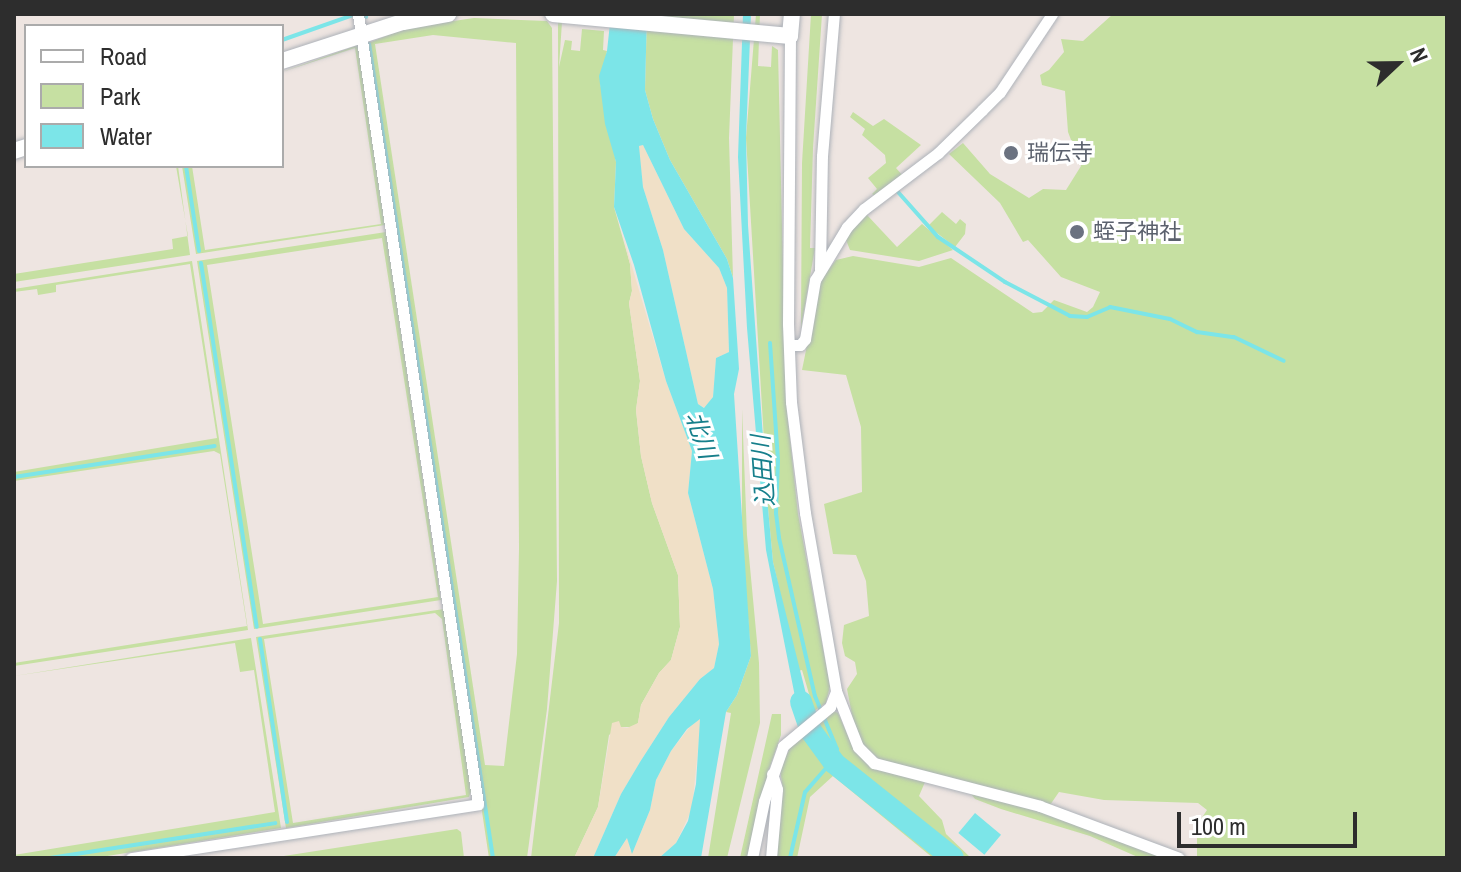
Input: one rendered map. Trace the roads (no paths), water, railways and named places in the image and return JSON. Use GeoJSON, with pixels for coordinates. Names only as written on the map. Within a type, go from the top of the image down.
{"type":"FeatureCollection","features":[{"type":"Feature","properties":{"kind":"main road"},"geometry":{"type":"LineString","coordinates":[[284,60],[360,35],[448,14]]}},
{"type":"Feature","properties":{"kind":"main road"},"geometry":{"type":"LineString","coordinates":[[560,15],[782,35],[792,14]]}},
{"type":"Feature","properties":{"kind":"street"},"geometry":{"type":"LineString","coordinates":[[131,858],[478,804],[358,14]]}},
{"type":"Feature","properties":{"kind":"street"},"geometry":{"type":"LineString","coordinates":[[789,345],[800,345],[805,339],[820,269],[822,156],[834,14]]}},
{"type":"Feature","properties":{"kind":"street"},"geometry":{"type":"LineString","coordinates":[[820,269],[834,252],[847,227],[864,209],[938,153],[1000,92],[1052,14]]}},
{"type":"Feature","properties":{"kind":"street"},"geometry":{"type":"LineString","coordinates":[[782,35],[789,345],[803,500],[836,691],[858,747],[874,763],[1040,806],[1179,858]]}},
{"type":"Feature","properties":{"kind":"street"},"geometry":{"type":"LineString","coordinates":[[752,858],[772,774],[783,746],[830,707],[836,691]]}},
{"type":"Feature","properties":{"kind":"street"},"geometry":{"type":"LineString","coordinates":[[771,858],[777,800],[772,774]]}},
{"type":"Feature","properties":{"kind":"water","name":"北川"},"geometry":{"type":"Polygon","coordinates":[[[611,14],[647,14],[645,90],[653,119],[670,160],[727,259],[733,278],[739,369],[734,394],[751,656],[737,695],[726,712],[701,858],[659,858],[676,843],[688,821],[696,784],[700,719],[687,729],[671,751],[656,780],[650,810],[632,854],[627,838],[614,858],[593,858],[621,794],[669,717],[700,679],[714,668],[719,644],[713,589],[688,493],[692,451],[666,381],[634,265],[614,207],[616,162],[605,124],[599,76],[607,51],[611,14]],[[643,145],[639,146],[643,187],[663,250],[698,404],[704,408],[713,397],[716,358],[729,352],[727,288],[719,268],[684,229],[643,145]]]}},
{"type":"Feature","properties":{"kind":"water"},"geometry":{"type":"Polygon","coordinates":[[[743,14],[751,14],[746,138],[748,225],[768,508],[773,562],[811,714],[800,722],[766,550],[747,328],[738,157],[743,14]]]}},
{"type":"Feature","properties":{"kind":"water"},"geometry":{"type":"Polygon","coordinates":[[[975,813],[1001,835],[984,855],[958,833],[975,813]]]}},
{"type":"Feature","properties":{"kind":"waterway"},"geometry":{"type":"LineString","coordinates":[[284,39],[353,15]]}},
{"type":"Feature","properties":{"kind":"waterway"},"geometry":{"type":"LineString","coordinates":[[369,44],[493,858]]}},
{"type":"Feature","properties":{"kind":"waterway"},"geometry":{"type":"LineString","coordinates":[[186,168],[199,251]]}},
{"type":"Feature","properties":{"kind":"waterway"},"geometry":{"type":"LineString","coordinates":[[898,192],[938,237],[1005,282],[1070,316],[1087,317],[1110,307],[1170,319],[1197,332],[1234,337],[1284,361]]}},
{"type":"Feature","properties":{"kind":"waterway"},"geometry":{"type":"LineString","coordinates":[[201,263],[257,627]]}},
{"type":"Feature","properties":{"kind":"waterway"},"geometry":{"type":"LineString","coordinates":[[770,343],[778,461],[776,513],[779,538],[815,696],[837,749],[827,767],[805,792],[790,858]]}},
{"type":"Feature","properties":{"kind":"waterway"},"geometry":{"type":"LineString","coordinates":[[14,477],[215,446]]}},
{"type":"Feature","properties":{"kind":"waterway"},"geometry":{"type":"LineString","coordinates":[[260,639],[287,822]]}},
{"type":"Feature","properties":{"kind":"waterway","name":"込田川"},"geometry":{"type":"LineString","coordinates":[[801,702],[811,731],[834,763],[953,858]]}},
{"type":"Feature","properties":{"kind":"waterway"},"geometry":{"type":"LineString","coordinates":[[50,858],[275,823]]}},
{"type":"Feature","properties":{"kind":"place","name":"瑞伝寺"},"geometry":{"type":"Point","coordinates":[1011,153]}},
{"type":"Feature","properties":{"kind":"place","name":"蛭子神社"},"geometry":{"type":"Point","coordinates":[1077,232]}}]}
